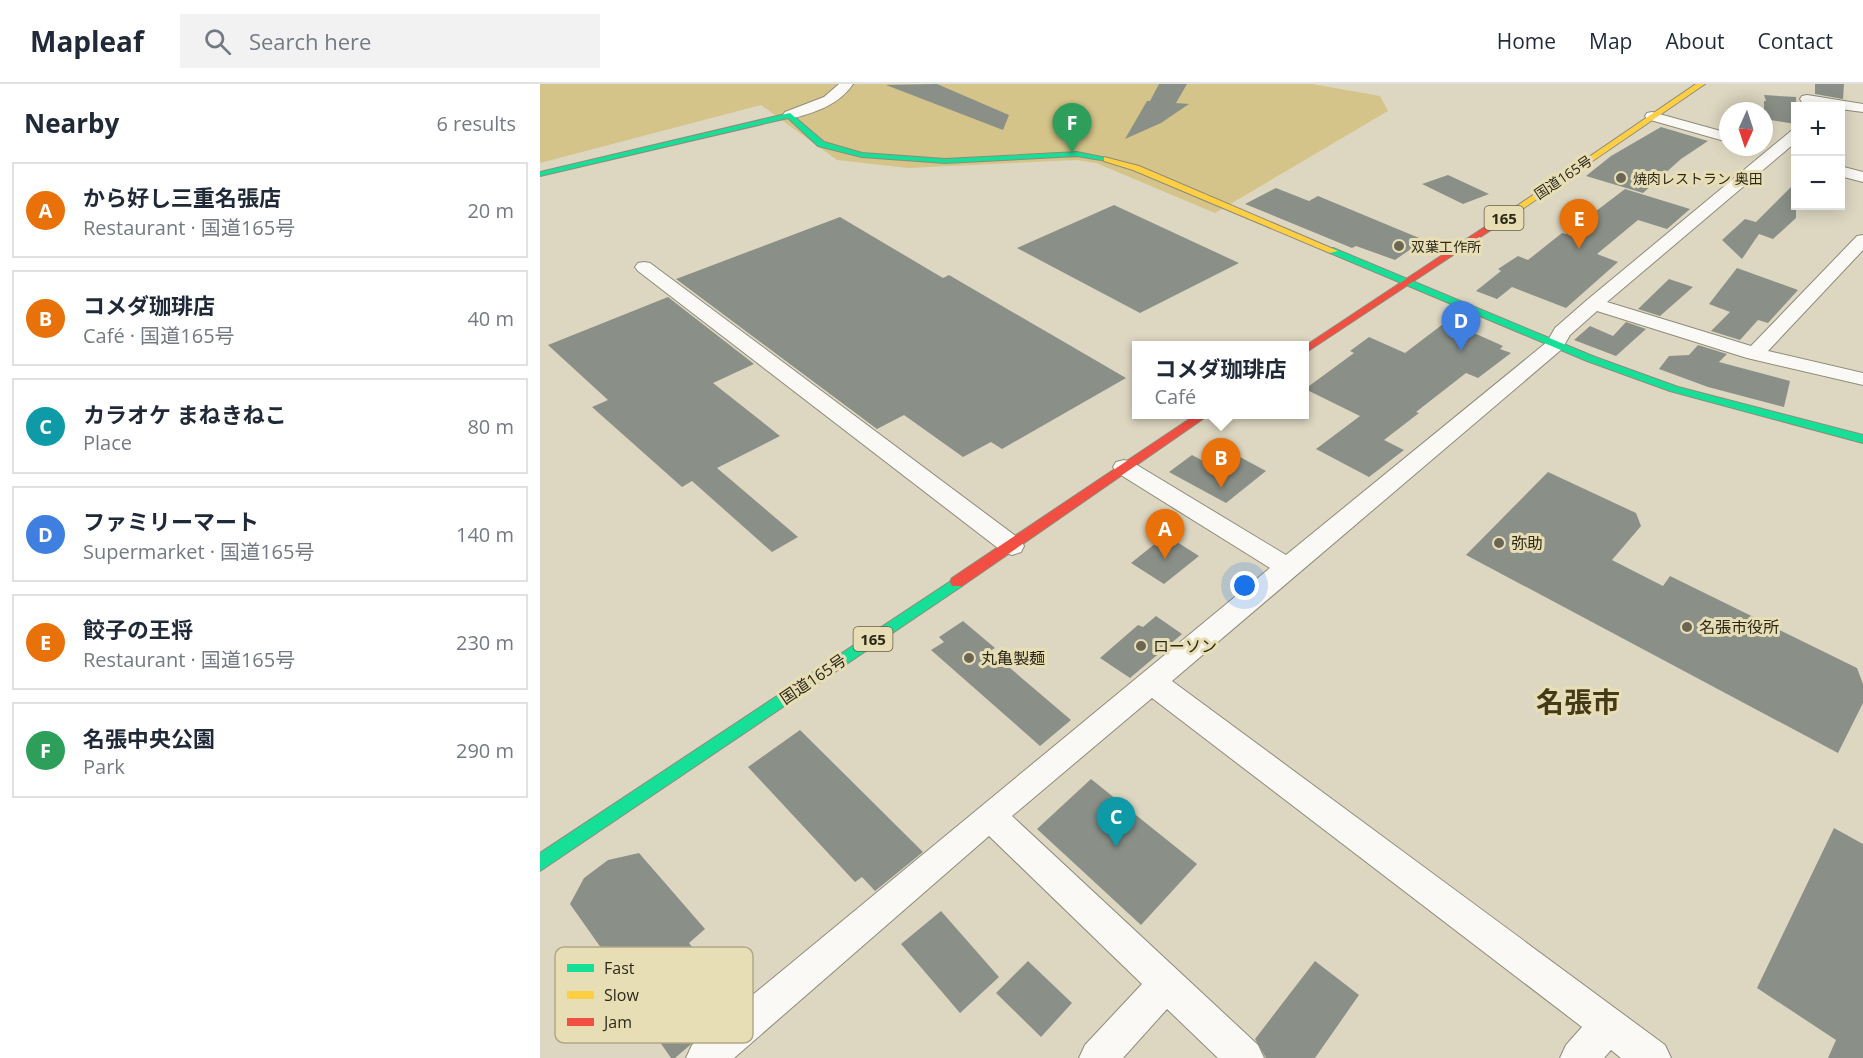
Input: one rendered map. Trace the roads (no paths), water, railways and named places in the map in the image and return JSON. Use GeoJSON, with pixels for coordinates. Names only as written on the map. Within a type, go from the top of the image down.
{"type":"FeatureCollection","features":[{"type":"Feature","properties":{"kind":"main road","name":"国道165号"},"geometry":{"type":"LineString","coordinates":[[1309,347],[1407,284],[1701,84]]}},
{"type":"Feature","properties":{"kind":"main road"},"geometry":{"type":"LineString","coordinates":[[540,174],[790,115],[821,144],[862,155],[945,161],[1063,154],[1111,160],[1555,345],[1674,389],[1863,439]]}},
{"type":"Feature","properties":{"kind":"main road","name":"国道165号"},"geometry":{"type":"LineString","coordinates":[[540,863],[1197,419]]}},
{"type":"Feature","properties":{"kind":"street"},"geometry":{"type":"LineString","coordinates":[[790,115],[825,101],[843,91],[846,84]]}},
{"type":"Feature","properties":{"kind":"street"},"geometry":{"type":"LineString","coordinates":[[1808,94],[1863,94]]}},
{"type":"Feature","properties":{"kind":"street"},"geometry":{"type":"LineString","coordinates":[[1808,94],[1863,108]]}},
{"type":"Feature","properties":{"kind":"street"},"geometry":{"type":"LineString","coordinates":[[1652,116],[1719,135]]}},
{"type":"Feature","properties":{"kind":"street"},"geometry":{"type":"LineString","coordinates":[[1773,146],[1791,137]]}},
{"type":"Feature","properties":{"kind":"street"},"geometry":{"type":"LineString","coordinates":[[1773,151],[1791,156]]}},
{"type":"Feature","properties":{"kind":"street"},"geometry":{"type":"LineString","coordinates":[[753,1017],[990,816],[1555,345],[1562,332],[1759,156]]}},
{"type":"Feature","properties":{"kind":"street"},"geometry":{"type":"LineString","coordinates":[[1845,172],[1863,177]]}},
{"type":"Feature","properties":{"kind":"street"},"geometry":{"type":"LineString","coordinates":[[1754,354],[1863,240]]}},
{"type":"Feature","properties":{"kind":"street"},"geometry":{"type":"LineString","coordinates":[[644,267],[1012,546]]}},
{"type":"Feature","properties":{"kind":"street"},"geometry":{"type":"LineString","coordinates":[[1594,304],[1671,330],[1754,354],[1863,379]]}},
{"type":"Feature","properties":{"kind":"street"},"geometry":{"type":"LineString","coordinates":[[1124,467],[1289,568]]}},
{"type":"Feature","properties":{"kind":"street"},"geometry":{"type":"LineString","coordinates":[[1152,681],[1652,1058]]}},
{"type":"Feature","properties":{"kind":"street"},"geometry":{"type":"LineString","coordinates":[[990,816],[1245,1058]]}},
{"type":"Feature","properties":{"kind":"street"},"geometry":{"type":"LineString","coordinates":[[1098,1058],[1166,984]]}},
{"type":"Feature","properties":{"kind":"street"},"geometry":{"type":"LineString","coordinates":[[1579,1058],[1608,1026]]}},
{"type":"Feature","properties":{"kind":"street"},"geometry":{"type":"LineString","coordinates":[[705,1058],[723,1043]]}},
{"type":"Feature","properties":{"kind":"place","name":"名張中央公園"},"geometry":{"type":"Point","coordinates":[1072,153]}},
{"type":"Feature","properties":{"kind":"place","name":"焼肉レストラン 奥田"},"geometry":{"type":"Point","coordinates":[1621,178]}},
{"type":"Feature","properties":{"kind":"place","name":"双葉工作所"},"geometry":{"type":"Point","coordinates":[1399,246]}},
{"type":"Feature","properties":{"kind":"place","name":"餃子の王将"},"geometry":{"type":"Point","coordinates":[1579,249]}},
{"type":"Feature","properties":{"kind":"place","name":"ファミリーマート"},"geometry":{"type":"Point","coordinates":[1461,351]}},
{"type":"Feature","properties":{"kind":"place","name":"コメダ珈琲店"},"geometry":{"type":"Point","coordinates":[1221,488]}},
{"type":"Feature","properties":{"kind":"place","name":"弥助"},"geometry":{"type":"Point","coordinates":[1499,543]}},
{"type":"Feature","properties":{"kind":"place","name":"から好し三重名張店"},"geometry":{"type":"Point","coordinates":[1165,559]}},
{"type":"Feature","properties":{"kind":"place","name":"名張市役所"},"geometry":{"type":"Point","coordinates":[1687,627]}},
{"type":"Feature","properties":{"kind":"place","name":"ローソン"},"geometry":{"type":"Point","coordinates":[1141,646]}},
{"type":"Feature","properties":{"kind":"place","name":"丸亀製麺"},"geometry":{"type":"Point","coordinates":[969,658]}},
{"type":"Feature","properties":{"kind":"place","name":"カラオケ まねきねこ"},"geometry":{"type":"Point","coordinates":[1116,847]}},
{"type":"Feature","properties":{"kind":"district","name":"名張市"},"geometry":{"type":"Point","coordinates":[1578,701]}}]}
